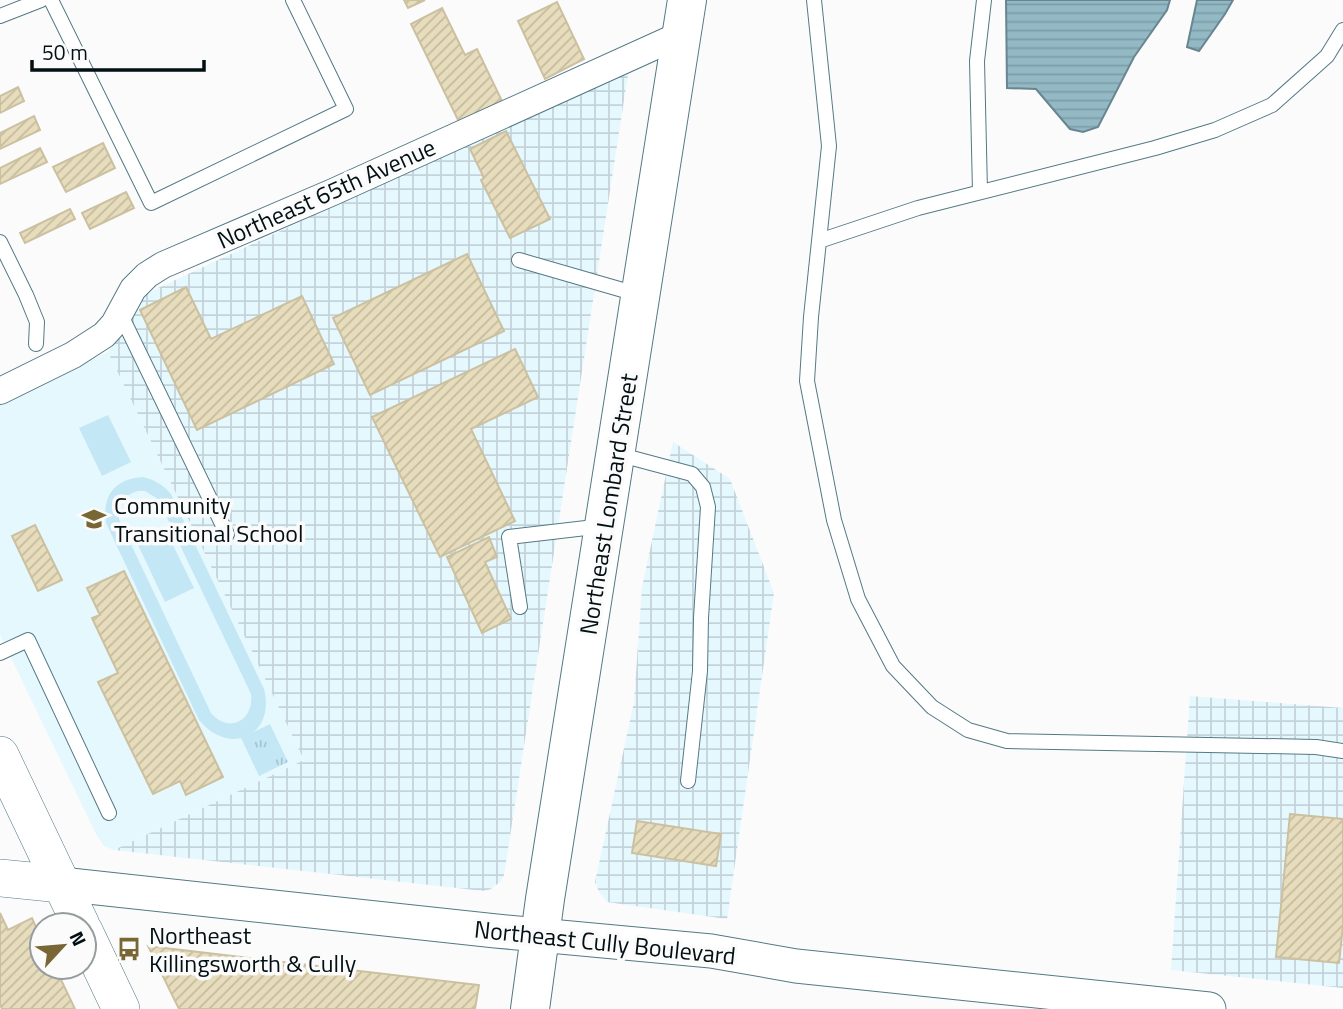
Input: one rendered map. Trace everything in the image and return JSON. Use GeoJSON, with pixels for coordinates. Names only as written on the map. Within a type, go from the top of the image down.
{"type":"FeatureCollection","features":[{"type":"Feature","properties":{"kind":"main road","name":"Northeast Lombard Street"},"geometry":{"type":"LineString","coordinates":[[530,1009],[685,17]]}},
{"type":"Feature","properties":{"kind":"main road"},"geometry":{"type":"LineString","coordinates":[[0,755],[15,802],[74,911]]}},
{"type":"Feature","properties":{"kind":"main road","name":"Northeast Cully Boulevard"},"geometry":{"type":"LineString","coordinates":[[0,878],[61,884]]}},
{"type":"Feature","properties":{"kind":"main road"},"geometry":{"type":"LineString","coordinates":[[98,961],[121,1009]]}},
{"type":"Feature","properties":{"kind":"street","name":"Northeast 65th Avenue"},"geometry":{"type":"LineString","coordinates":[[0,391],[73,355],[104,335],[114,324],[134,289],[147,275],[163,265],[333,192],[685,17]]}},
{"type":"Feature","properties":{"kind":"street","name":"Northeast Cully Boulevard"},"geometry":{"type":"LineString","coordinates":[[61,884],[711,951],[796,966],[1157,1006],[1209,1009]]}},
{"type":"Feature","properties":{"kind":"lane"},"geometry":{"type":"LineString","coordinates":[[0,16],[41,0]]}},
{"type":"Feature","properties":{"kind":"lane"},"geometry":{"type":"LineString","coordinates":[[51,0],[151,203],[346,109],[293,0]]}},
{"type":"Feature","properties":{"kind":"lane"},"geometry":{"type":"LineString","coordinates":[[814,0],[829,146],[807,381],[834,520],[858,598],[892,666],[932,707],[968,730],[1007,741],[1316,747],[1343,751]]}},
{"type":"Feature","properties":{"kind":"lane"},"geometry":{"type":"LineString","coordinates":[[980,192],[977,61],[984,0]]}},
{"type":"Feature","properties":{"kind":"lane"},"geometry":{"type":"LineString","coordinates":[[819,241],[918,208],[1155,148],[1215,130],[1272,105],[1327,56],[1343,30]]}},
{"type":"Feature","properties":{"kind":"lane"},"geometry":{"type":"LineString","coordinates":[[0,242],[37,322],[36,344]]}},
{"type":"Feature","properties":{"kind":"lane"},"geometry":{"type":"LineString","coordinates":[[519,260],[641,295]]}},
{"type":"Feature","properties":{"kind":"lane"},"geometry":{"type":"LineString","coordinates":[[120,313],[227,534]]}},
{"type":"Feature","properties":{"kind":"lane"},"geometry":{"type":"LineString","coordinates":[[616,454],[692,474],[703,487],[708,507],[700,671],[688,781]]}},
{"type":"Feature","properties":{"kind":"lane"},"geometry":{"type":"LineString","coordinates":[[520,607],[509,537],[605,526]]}},
{"type":"Feature","properties":{"kind":"lane"},"geometry":{"type":"LineString","coordinates":[[0,653],[28,640],[110,813]]}},
{"type":"Feature","properties":{"kind":"shaded area"},"geometry":{"type":"Polygon","coordinates":[[[1006,0],[1170,0],[1167,10],[1134,57],[1098,127],[1083,132],[1070,129],[1036,89],[1007,88],[1006,0]]]}},
{"type":"Feature","properties":{"kind":"shaded area"},"geometry":{"type":"Polygon","coordinates":[[[1197,0],[1233,0],[1199,51],[1187,47],[1197,0]]]}},
{"type":"Feature","properties":{"kind":"shaded area"},"geometry":{"type":"Polygon","coordinates":[[[629,68],[501,881],[484,891],[114,850],[304,760],[108,352],[141,296],[629,68]]]}},
{"type":"Feature","properties":{"kind":"shaded area","name":"Community Transitional School"},"geometry":{"type":"Polygon","coordinates":[[[108,352],[304,760],[114,850],[104,846],[96,834],[0,635],[0,404],[108,352]]]}},
{"type":"Feature","properties":{"kind":"shaded area"},"geometry":{"type":"Polygon","coordinates":[[[673,442],[730,479],[774,593],[727,919],[607,902],[595,882],[634,702],[642,587],[673,442]]]}},
{"type":"Feature","properties":{"kind":"shaded area"},"geometry":{"type":"Polygon","coordinates":[[[1190,696],[1343,708],[1343,988],[1171,970],[1190,696]]]}},
{"type":"Feature","properties":{"kind":"green space"},"geometry":{"type":"Polygon","coordinates":[[[108,415],[131,462],[102,476],[79,428],[108,415]]]}},
{"type":"Feature","properties":{"kind":"green space"},"geometry":{"type":"Polygon","coordinates":[[[133,478],[151,480],[171,494],[264,689],[266,705],[263,719],[257,729],[247,736],[236,739],[224,737],[211,731],[199,720],[106,523],[106,504],[112,490],[133,478]],[[138,491],[125,498],[120,505],[119,519],[211,713],[225,723],[239,722],[249,711],[251,694],[158,499],[145,491],[138,491]]]}},
{"type":"Feature","properties":{"kind":"green space"},"geometry":{"type":"Polygon","coordinates":[[[166,531],[194,588],[165,602],[138,545],[166,531]]]}},
{"type":"Feature","properties":{"kind":"green space"},"geometry":{"type":"Polygon","coordinates":[[[270,724],[288,762],[259,776],[241,738],[270,724]]]}},
{"type":"Feature","properties":{"kind":"building"},"geometry":{"type":"Polygon","coordinates":[[[404,0],[425,0],[408,8],[404,0]]]}},
{"type":"Feature","properties":{"kind":"building"},"geometry":{"type":"Polygon","coordinates":[[[557,2],[584,59],[545,79],[518,21],[557,2]]]}},
{"type":"Feature","properties":{"kind":"building"},"geometry":{"type":"Polygon","coordinates":[[[442,8],[465,55],[477,49],[502,101],[459,122],[411,24],[442,8]]]}},
{"type":"Feature","properties":{"kind":"building"},"geometry":{"type":"Polygon","coordinates":[[[18,87],[24,101],[0,113],[0,96],[18,87]]]}},
{"type":"Feature","properties":{"kind":"building"},"geometry":{"type":"Polygon","coordinates":[[[34,116],[40,130],[0,149],[0,133],[34,116]]]}},
{"type":"Feature","properties":{"kind":"building"},"geometry":{"type":"Polygon","coordinates":[[[506,131],[550,219],[510,238],[481,180],[484,178],[470,149],[506,131]]]}},
{"type":"Feature","properties":{"kind":"building"},"geometry":{"type":"Polygon","coordinates":[[[103,143],[115,168],[66,192],[53,167],[103,143]]]}},
{"type":"Feature","properties":{"kind":"building"},"geometry":{"type":"Polygon","coordinates":[[[40,148],[47,162],[0,184],[0,168],[40,148]]]}},
{"type":"Feature","properties":{"kind":"building"},"geometry":{"type":"Polygon","coordinates":[[[126,192],[134,208],[90,229],[82,213],[126,192]]]}},
{"type":"Feature","properties":{"kind":"building"},"geometry":{"type":"Polygon","coordinates":[[[70,209],[75,219],[25,243],[20,233],[70,209]]]}},
{"type":"Feature","properties":{"kind":"building"},"geometry":{"type":"Polygon","coordinates":[[[467,254],[504,331],[370,395],[333,318],[467,254]]]}},
{"type":"Feature","properties":{"kind":"building"},"geometry":{"type":"Polygon","coordinates":[[[186,287],[211,339],[302,296],[334,364],[197,430],[140,310],[186,287]]]}},
{"type":"Feature","properties":{"kind":"building"},"geometry":{"type":"Polygon","coordinates":[[[515,349],[538,397],[471,429],[515,521],[440,557],[372,417],[515,349]]]}},
{"type":"Feature","properties":{"kind":"building"},"geometry":{"type":"Polygon","coordinates":[[[35,525],[62,580],[38,591],[12,536],[35,525]]]}},
{"type":"Feature","properties":{"kind":"building"},"geometry":{"type":"Polygon","coordinates":[[[489,537],[497,557],[485,562],[511,619],[482,633],[447,557],[489,537]]]}},
{"type":"Feature","properties":{"kind":"building"},"geometry":{"type":"Polygon","coordinates":[[[124,571],[223,777],[186,795],[180,781],[153,794],[98,682],[118,673],[92,618],[100,615],[87,588],[124,571]]]}},
{"type":"Feature","properties":{"kind":"building"},"geometry":{"type":"Polygon","coordinates":[[[1290,814],[1343,819],[1343,925],[1339,963],[1276,957],[1290,814]]]}},
{"type":"Feature","properties":{"kind":"building"},"geometry":{"type":"Polygon","coordinates":[[[637,821],[721,834],[716,866],[632,853],[637,821]]]}},
{"type":"Feature","properties":{"kind":"building"},"geometry":{"type":"Polygon","coordinates":[[[0,913],[8,930],[28,920],[28,981],[62,981],[75,1009],[2,1009],[0,913]]]}},
{"type":"Feature","properties":{"kind":"building"},"geometry":{"type":"Polygon","coordinates":[[[148,946],[479,985],[475,1009],[179,1009],[148,946]]]}},
{"type":"Feature","properties":{"kind":"place","name":"Community Transitional School"},"geometry":{"type":"Point","coordinates":[94,519]}},
{"type":"Feature","properties":{"kind":"place","name":"Northeast Killingsworth & Cully"},"geometry":{"type":"Point","coordinates":[129,949]}}]}
